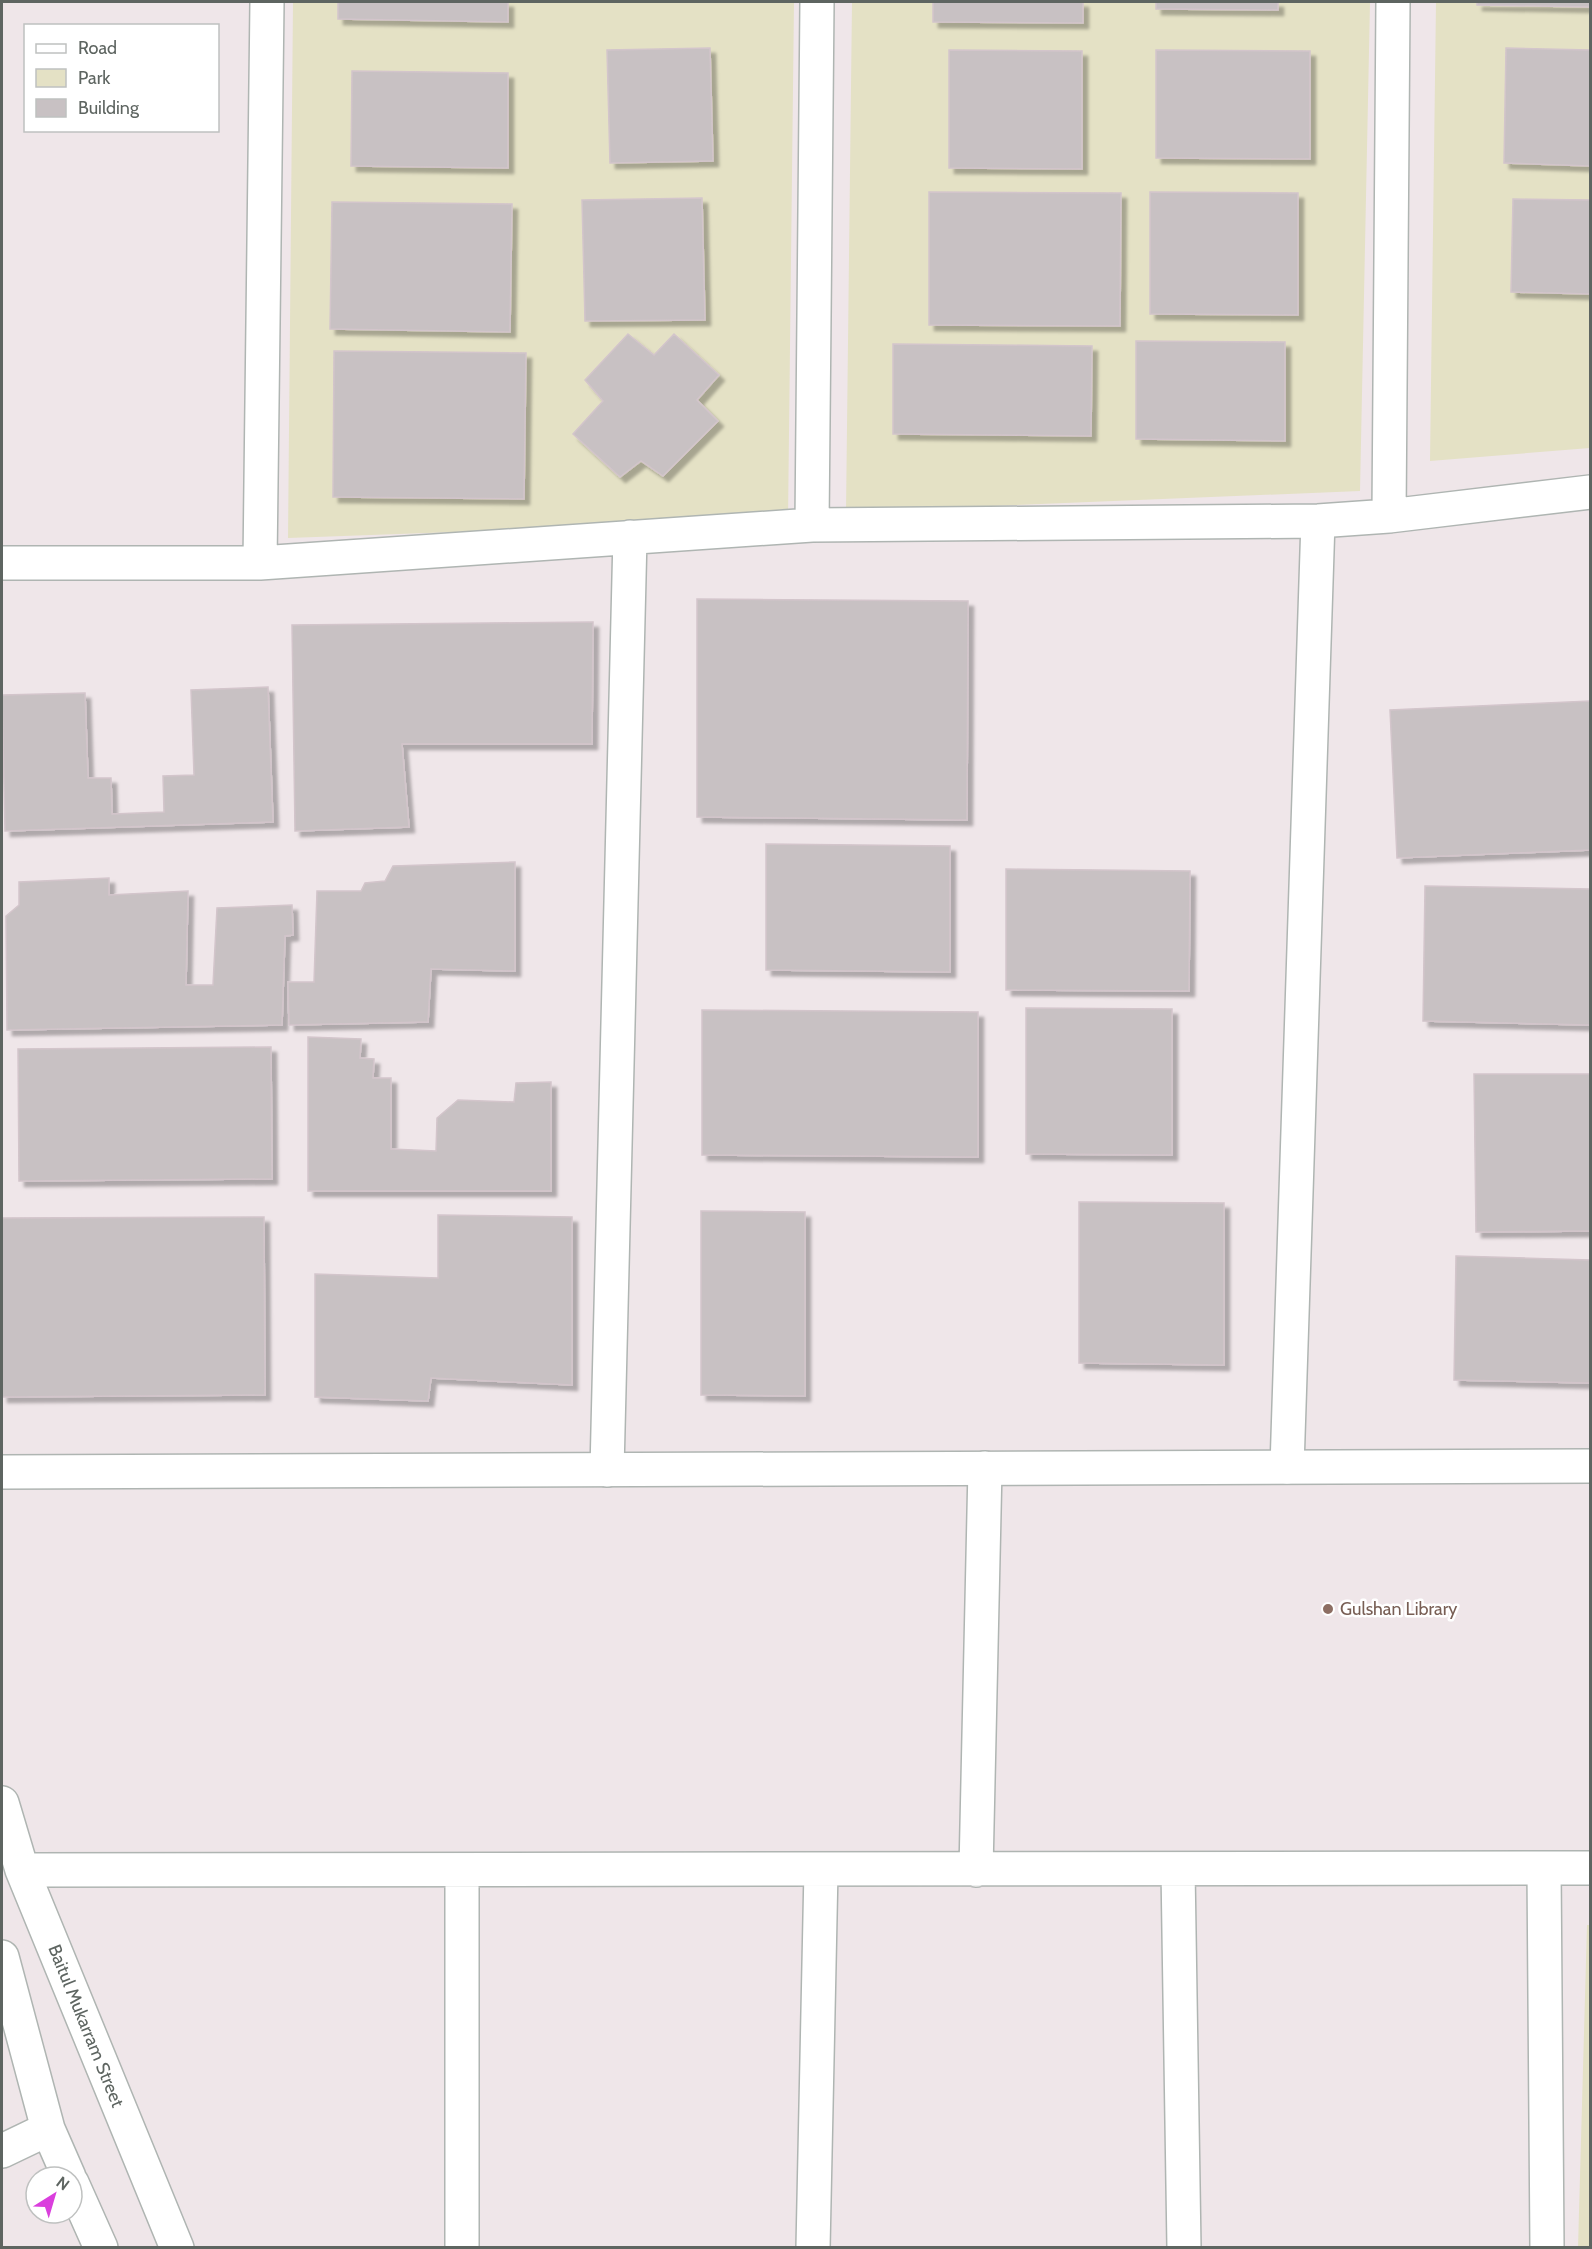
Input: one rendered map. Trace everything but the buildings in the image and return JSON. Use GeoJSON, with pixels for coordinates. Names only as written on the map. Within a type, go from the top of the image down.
{"type":"FeatureCollection","features":[{"type":"Feature","properties":{"kind":"street"},"geometry":{"type":"LineString","coordinates":[[260,563],[267,2]]}},
{"type":"Feature","properties":{"kind":"street"},"geometry":{"type":"LineString","coordinates":[[812,525],[817,2]]}},
{"type":"Feature","properties":{"kind":"street"},"geometry":{"type":"LineString","coordinates":[[1389,516],[1393,2]]}},
{"type":"Feature","properties":{"kind":"street"},"geometry":{"type":"LineString","coordinates":[[2,563],[260,563],[812,525],[1318,521],[1389,516],[1590,492]]}},
{"type":"Feature","properties":{"kind":"street"},"geometry":{"type":"LineString","coordinates":[[1287,1467],[1318,521]]}},
{"type":"Feature","properties":{"kind":"street"},"geometry":{"type":"LineString","coordinates":[[607,1470],[630,537]]}},
{"type":"Feature","properties":{"kind":"street"},"geometry":{"type":"LineString","coordinates":[[2,1472],[1590,1466]]}},
{"type":"Feature","properties":{"kind":"street"},"geometry":{"type":"LineString","coordinates":[[976,1870],[985,1468]]}},
{"type":"Feature","properties":{"kind":"street","name":"Baitul Mukarram Street"},"geometry":{"type":"LineString","coordinates":[[2,1803],[22,1870],[177,2247]]}},
{"type":"Feature","properties":{"kind":"street"},"geometry":{"type":"LineString","coordinates":[[1544,1868],[1547,2247]]}},
{"type":"Feature","properties":{"kind":"street"},"geometry":{"type":"LineString","coordinates":[[22,1870],[1590,1868]]}},
{"type":"Feature","properties":{"kind":"street"},"geometry":{"type":"LineString","coordinates":[[1178,1869],[1184,2247]]}},
{"type":"Feature","properties":{"kind":"street"},"geometry":{"type":"LineString","coordinates":[[813,2247],[821,1870]]}},
{"type":"Feature","properties":{"kind":"street"},"geometry":{"type":"LineString","coordinates":[[462,1871],[462,2247]]}},
{"type":"Feature","properties":{"kind":"street"},"geometry":{"type":"LineString","coordinates":[[2,1957],[48,2130],[64,2165]]}},
{"type":"Feature","properties":{"kind":"street"},"geometry":{"type":"LineString","coordinates":[[2,2151],[48,2130]]}},
{"type":"Feature","properties":{"kind":"street"},"geometry":{"type":"LineString","coordinates":[[84,2209],[101,2247]]}},
{"type":"Feature","properties":{"kind":"green space"},"geometry":{"type":"Polygon","coordinates":[[[293,2],[794,2],[788,520],[288,538],[293,2]]]}},
{"type":"Feature","properties":{"kind":"green space"},"geometry":{"type":"Polygon","coordinates":[[[852,2],[1370,2],[1360,491],[846,512],[852,2]]]}},
{"type":"Feature","properties":{"kind":"green space"},"geometry":{"type":"Polygon","coordinates":[[[1436,2],[1590,2],[1590,448],[1430,461],[1436,2]]]}},
{"type":"Feature","properties":{"kind":"green space"},"geometry":{"type":"Polygon","coordinates":[[[1587,1925],[1590,1925],[1590,2247],[1578,2248],[1587,1925]]]}},
{"type":"Feature","properties":{"kind":"place","name":"Gulshan Library"},"geometry":{"type":"Point","coordinates":[1328,1609]}}]}
